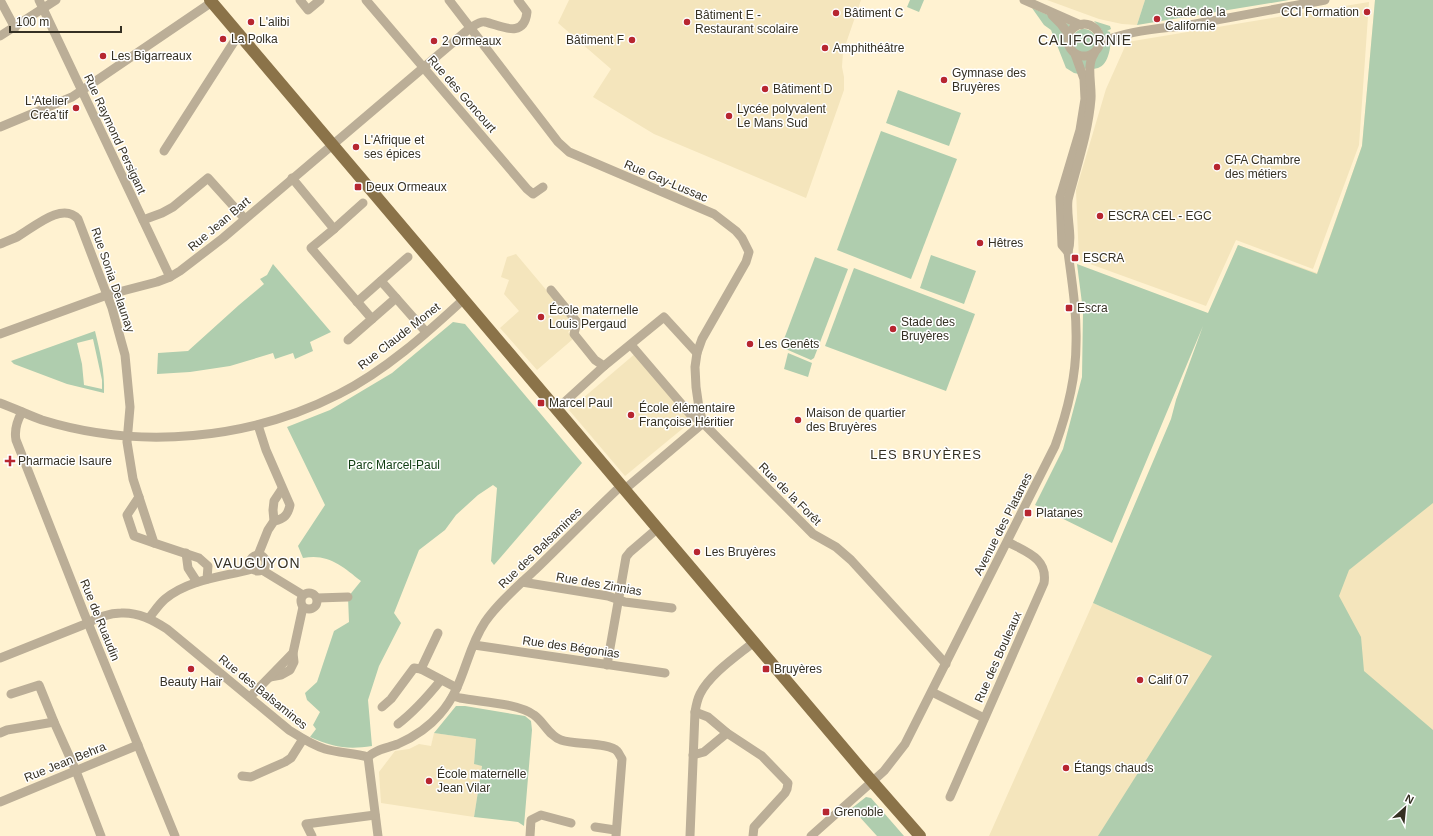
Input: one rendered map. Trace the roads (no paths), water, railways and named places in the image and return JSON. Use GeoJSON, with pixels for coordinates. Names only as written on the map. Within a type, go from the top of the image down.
{"type":"FeatureCollection","features":[{"type":"Feature","properties":{"kind":"main road"},"geometry":{"type":"LineString","coordinates":[[211,1],[872,782],[920,836]]}},
{"type":"Feature","properties":{"kind":"street"},"geometry":{"type":"LineString","coordinates":[[0,0],[15,28]]}},
{"type":"Feature","properties":{"kind":"street","name":"Rue Raymond Persigant"},"geometry":{"type":"LineString","coordinates":[[39,0],[170,277]]}},
{"type":"Feature","properties":{"kind":"street"},"geometry":{"type":"LineString","coordinates":[[0,36],[15,28],[56,0]]}},
{"type":"Feature","properties":{"kind":"street"},"geometry":{"type":"LineString","coordinates":[[300,0],[308,10],[320,0]]}},
{"type":"Feature","properties":{"kind":"street","name":"Rue des Goncourt"},"geometry":{"type":"LineString","coordinates":[[366,0],[527,189],[533,194],[543,187]]}},
{"type":"Feature","properties":{"kind":"street","name":"Rue Gay-Lussac"},"geometry":{"type":"LineString","coordinates":[[449,0],[558,142],[569,152],[714,214],[736,231],[742,238],[749,252],[746,262],[702,339],[697,353],[695,367],[696,387],[703,423]]}},
{"type":"Feature","properties":{"kind":"street"},"geometry":{"type":"LineString","coordinates":[[470,28],[478,23],[485,22],[507,28],[518,28],[526,19],[527,12],[518,0]]}},
{"type":"Feature","properties":{"kind":"street"},"geometry":{"type":"LineString","coordinates":[[1024,0],[1081,25]]}},
{"type":"Feature","properties":{"kind":"street"},"geometry":{"type":"LineString","coordinates":[[1100,43],[1111,38],[1130,33],[1189,25],[1324,0]]}},
{"type":"Feature","properties":{"kind":"street"},"geometry":{"type":"LineString","coordinates":[[0,127],[72,97],[211,1]]}},
{"type":"Feature","properties":{"kind":"street"},"geometry":{"type":"LineString","coordinates":[[1046,9],[1069,36]]}},
{"type":"Feature","properties":{"kind":"street"},"geometry":{"type":"LineString","coordinates":[[1096,29],[1100,35],[1100,43],[1094,54],[1084,56],[1075,54],[1069,46],[1069,36],[1074,28],[1081,25],[1090,25],[1096,29],[1110,32],[1130,33]]}},
{"type":"Feature","properties":{"kind":"street","name":"Rue Jean Bart"},"geometry":{"type":"LineString","coordinates":[[0,334],[107,295],[170,277],[180,272],[470,28]]}},
{"type":"Feature","properties":{"kind":"street"},"geometry":{"type":"LineString","coordinates":[[164,151],[239,34]]}},
{"type":"Feature","properties":{"kind":"street","name":"Avenue des Platanes"},"geometry":{"type":"LineString","coordinates":[[1068,252],[1062,245],[1060,197],[1080,130],[1085,99],[1084,78],[1075,54]]}},
{"type":"Feature","properties":{"kind":"street","name":"Avenue des Platanes"},"geometry":{"type":"LineString","coordinates":[[811,836],[872,782],[894,760],[905,744],[1056,446],[1073,386],[1076,345],[1076,320],[1068,252],[1070,243],[1068,200],[1089,116],[1091,96],[1090,68],[1091,58],[1094,54]]}},
{"type":"Feature","properties":{"kind":"street"},"geometry":{"type":"LineString","coordinates":[[143,220],[173,207],[208,178],[245,218]]}},
{"type":"Feature","properties":{"kind":"street"},"geometry":{"type":"LineString","coordinates":[[292,178],[334,229]]}},
{"type":"Feature","properties":{"kind":"street"},"geometry":{"type":"LineString","coordinates":[[363,203],[311,248],[372,319]]}},
{"type":"Feature","properties":{"kind":"street","name":"Rue Sonia Delaunay"},"geometry":{"type":"LineString","coordinates":[[0,244],[17,237],[31,227],[66,212],[73,214],[81,224],[119,332],[124,355],[130,406],[126,442],[133,478],[154,543]]}},
{"type":"Feature","properties":{"kind":"street"},"geometry":{"type":"LineString","coordinates":[[357,302],[408,257]]}},
{"type":"Feature","properties":{"kind":"street"},"geometry":{"type":"LineString","coordinates":[[381,281],[426,332]]}},
{"type":"Feature","properties":{"kind":"street"},"geometry":{"type":"LineString","coordinates":[[551,290],[577,322],[574,334],[595,360],[604,366]]}},
{"type":"Feature","properties":{"kind":"street"},"geometry":{"type":"LineString","coordinates":[[348,340],[396,298]]}},
{"type":"Feature","properties":{"kind":"street","name":"Rue Claude Monet"},"geometry":{"type":"LineString","coordinates":[[0,403],[41,419],[111,435],[145,437],[196,435],[258,425],[300,412],[339,394],[389,363],[464,299]]}},
{"type":"Feature","properties":{"kind":"street"},"geometry":{"type":"LineString","coordinates":[[557,409],[604,366],[664,317],[697,353]]}},
{"type":"Feature","properties":{"kind":"street","name":"Rue de la Forêt"},"geometry":{"type":"LineString","coordinates":[[631,345],[690,414],[703,423],[813,534],[836,547],[851,560],[946,664]]}},
{"type":"Feature","properties":{"kind":"street","name":"Rue de Ruaudin"},"geometry":{"type":"LineString","coordinates":[[22,412],[16,424],[16,440],[175,836]]}},
{"type":"Feature","properties":{"kind":"street","name":"Rue des Balsamines"},"geometry":{"type":"LineString","coordinates":[[0,658],[101,616],[121,613],[149,618],[167,629],[289,730],[303,739],[324,748],[368,757],[373,753],[417,734],[437,717],[455,692],[479,631],[489,616],[522,582],[623,487],[703,423]]}},
{"type":"Feature","properties":{"kind":"street"},"geometry":{"type":"LineString","coordinates":[[258,425],[266,450],[290,505],[286,515],[281,520],[274,521]]}},
{"type":"Feature","properties":{"kind":"street"},"geometry":{"type":"LineString","coordinates":[[258,555],[268,530],[274,521],[274,501],[282,489]]}},
{"type":"Feature","properties":{"kind":"street"},"geometry":{"type":"LineString","coordinates":[[139,497],[127,515],[134,536],[200,558],[208,566],[207,579]]}},
{"type":"Feature","properties":{"kind":"street"},"geometry":{"type":"LineString","coordinates":[[607,665],[626,558],[630,552],[658,528]]}},
{"type":"Feature","properties":{"kind":"street","name":"Rue des Bouleaux"},"geometry":{"type":"LineString","coordinates":[[950,797],[1044,583],[1045,576],[1043,567],[1039,561],[1031,554],[1008,542]]}},
{"type":"Feature","properties":{"kind":"street"},"geometry":{"type":"LineString","coordinates":[[186,553],[188,568],[197,582]]}},
{"type":"Feature","properties":{"kind":"street"},"geometry":{"type":"LineString","coordinates":[[252,569],[250,564],[251,559],[252,557],[258,555],[263,557],[265,561],[265,566],[262,570]]}},
{"type":"Feature","properties":{"kind":"street"},"geometry":{"type":"LineString","coordinates":[[149,618],[164,600],[176,592],[197,582],[228,576],[252,569],[257,571],[262,570],[303,595]]}},
{"type":"Feature","properties":{"kind":"street","name":"Rue des Zinnias"},"geometry":{"type":"LineString","coordinates":[[522,582],[608,596],[625,602],[672,608]]}},
{"type":"Feature","properties":{"kind":"street"},"geometry":{"type":"LineString","coordinates":[[250,697],[270,677],[281,675],[290,670],[294,662],[293,652],[303,607],[301,601],[305,593],[311,592],[317,598],[318,602],[315,607],[308,609],[303,607]]}},
{"type":"Feature","properties":{"kind":"street"},"geometry":{"type":"LineString","coordinates":[[317,598],[348,597]]}},
{"type":"Feature","properties":{"kind":"street"},"geometry":{"type":"LineString","coordinates":[[421,669],[438,633]]}},
{"type":"Feature","properties":{"kind":"street"},"geometry":{"type":"LineString","coordinates":[[691,835],[695,712],[699,696],[708,683],[754,642]]}},
{"type":"Feature","properties":{"kind":"street","name":"Rue des Bégonias"},"geometry":{"type":"LineString","coordinates":[[474,645],[665,673]]}},
{"type":"Feature","properties":{"kind":"street"},"geometry":{"type":"LineString","coordinates":[[382,707],[391,699],[414,668],[421,669],[441,680],[460,698],[517,707],[527,711],[536,716],[552,735],[559,740],[568,743],[610,746],[618,751],[622,759],[616,833],[595,827]]}},
{"type":"Feature","properties":{"kind":"street"},"geometry":{"type":"LineString","coordinates":[[398,724],[422,703],[441,680]]}},
{"type":"Feature","properties":{"kind":"street"},"geometry":{"type":"LineString","coordinates":[[11,694],[39,685],[76,770],[102,836]]}},
{"type":"Feature","properties":{"kind":"street"},"geometry":{"type":"LineString","coordinates":[[932,692],[984,718]]}},
{"type":"Feature","properties":{"kind":"street"},"geometry":{"type":"LineString","coordinates":[[695,712],[708,717],[727,733],[762,756],[788,783],[785,793],[754,827],[753,836]]}},
{"type":"Feature","properties":{"kind":"street"},"geometry":{"type":"LineString","coordinates":[[0,733],[7,730],[54,722]]}},
{"type":"Feature","properties":{"kind":"street"},"geometry":{"type":"LineString","coordinates":[[693,755],[704,752],[727,733]]}},
{"type":"Feature","properties":{"kind":"street"},"geometry":{"type":"LineString","coordinates":[[242,776],[251,777],[285,762],[291,758],[303,739]]}},
{"type":"Feature","properties":{"kind":"street","name":"Rue Jean Behra"},"geometry":{"type":"LineString","coordinates":[[0,802],[138,745]]}},
{"type":"Feature","properties":{"kind":"street"},"geometry":{"type":"LineString","coordinates":[[368,757],[378,836]]}},
{"type":"Feature","properties":{"kind":"street"},"geometry":{"type":"LineString","coordinates":[[312,836],[306,824],[375,815]]}},
{"type":"Feature","properties":{"kind":"street"},"geometry":{"type":"LineString","coordinates":[[530,836],[530,820],[541,815],[571,823]]}},
{"type":"Feature","properties":{"kind":"place","name":"CCI Formation"},"geometry":{"type":"Point","coordinates":[1367,12]}},
{"type":"Feature","properties":{"kind":"place","name":"Bâtiment C"},"geometry":{"type":"Point","coordinates":[836,13]}},
{"type":"Feature","properties":{"kind":"place","name":"Stade de la Californie"},"geometry":{"type":"Point","coordinates":[1157,19]}},
{"type":"Feature","properties":{"kind":"place","name":"L'alibi"},"geometry":{"type":"Point","coordinates":[251,22]}},
{"type":"Feature","properties":{"kind":"place","name":"Bâtiment E - Restaurant scolaire"},"geometry":{"type":"Point","coordinates":[687,22]}},
{"type":"Feature","properties":{"kind":"place","name":"La Polka"},"geometry":{"type":"Point","coordinates":[223,39]}},
{"type":"Feature","properties":{"kind":"place","name":"Bâtiment F"},"geometry":{"type":"Point","coordinates":[632,40]}},
{"type":"Feature","properties":{"kind":"place","name":"2 Ormeaux"},"geometry":{"type":"Point","coordinates":[434,41]}},
{"type":"Feature","properties":{"kind":"place","name":"Amphithéâtre"},"geometry":{"type":"Point","coordinates":[825,48]}},
{"type":"Feature","properties":{"kind":"place","name":"Les Bigarreaux"},"geometry":{"type":"Point","coordinates":[103,56]}},
{"type":"Feature","properties":{"kind":"place","name":"Gymnase des Bruyères"},"geometry":{"type":"Point","coordinates":[944,80]}},
{"type":"Feature","properties":{"kind":"place","name":"Bâtiment D"},"geometry":{"type":"Point","coordinates":[765,89]}},
{"type":"Feature","properties":{"kind":"place","name":"L'Atelier Créa'tif"},"geometry":{"type":"Point","coordinates":[76,108]}},
{"type":"Feature","properties":{"kind":"place","name":"Lycée polyvalent Le Mans Sud"},"geometry":{"type":"Point","coordinates":[729,116]}},
{"type":"Feature","properties":{"kind":"place","name":"L'Afrique et ses épices"},"geometry":{"type":"Point","coordinates":[356,147]}},
{"type":"Feature","properties":{"kind":"place","name":"CFA Chambre des métiers"},"geometry":{"type":"Point","coordinates":[1217,167]}},
{"type":"Feature","properties":{"kind":"place","name":"Deux Ormeaux"},"geometry":{"type":"Point","coordinates":[358,187]}},
{"type":"Feature","properties":{"kind":"place","name":"ESCRA CEL - EGC"},"geometry":{"type":"Point","coordinates":[1100,216]}},
{"type":"Feature","properties":{"kind":"place","name":"Hêtres"},"geometry":{"type":"Point","coordinates":[980,243]}},
{"type":"Feature","properties":{"kind":"place","name":"ESCRA"},"geometry":{"type":"Point","coordinates":[1075,258]}},
{"type":"Feature","properties":{"kind":"place","name":"Escra"},"geometry":{"type":"Point","coordinates":[1069,308]}},
{"type":"Feature","properties":{"kind":"place","name":"École maternelle Louis Pergaud"},"geometry":{"type":"Point","coordinates":[541,317]}},
{"type":"Feature","properties":{"kind":"place","name":"Stade des Bruyères"},"geometry":{"type":"Point","coordinates":[893,329]}},
{"type":"Feature","properties":{"kind":"place","name":"Les Genêts"},"geometry":{"type":"Point","coordinates":[750,344]}},
{"type":"Feature","properties":{"kind":"place","name":"Marcel Paul"},"geometry":{"type":"Point","coordinates":[541,403]}},
{"type":"Feature","properties":{"kind":"place","name":"École élémentaire Françoise Héritier"},"geometry":{"type":"Point","coordinates":[631,415]}},
{"type":"Feature","properties":{"kind":"place","name":"Maison de quartier des Bruyères"},"geometry":{"type":"Point","coordinates":[798,420]}},
{"type":"Feature","properties":{"kind":"place","name":"Pharmacie Isaure"},"geometry":{"type":"Point","coordinates":[10,461]}},
{"type":"Feature","properties":{"kind":"place","name":"Platanes"},"geometry":{"type":"Point","coordinates":[1028,513]}},
{"type":"Feature","properties":{"kind":"place","name":"Les Bruyères"},"geometry":{"type":"Point","coordinates":[697,552]}},
{"type":"Feature","properties":{"kind":"place","name":"Beauty Hair"},"geometry":{"type":"Point","coordinates":[191,669]}},
{"type":"Feature","properties":{"kind":"place","name":"Bruyères"},"geometry":{"type":"Point","coordinates":[766,669]}},
{"type":"Feature","properties":{"kind":"place","name":"Calif 07"},"geometry":{"type":"Point","coordinates":[1140,680]}},
{"type":"Feature","properties":{"kind":"place","name":"Étangs chauds"},"geometry":{"type":"Point","coordinates":[1066,768]}},
{"type":"Feature","properties":{"kind":"place","name":"École maternelle Jean Vilar"},"geometry":{"type":"Point","coordinates":[429,781]}},
{"type":"Feature","properties":{"kind":"place","name":"Grenoble"},"geometry":{"type":"Point","coordinates":[826,812]}},
{"type":"Feature","properties":{"kind":"district","name":"CALIFORNIE"},"geometry":{"type":"Point","coordinates":[1085,40]}},
{"type":"Feature","properties":{"kind":"district","name":"LES BRUYÈRES"},"geometry":{"type":"Point","coordinates":[926,454]}},
{"type":"Feature","properties":{"kind":"district","name":"VAUGUYON"},"geometry":{"type":"Point","coordinates":[257,563]}},
{"type":"Feature","properties":{"kind":"park label","name":"Parc Marcel-Paul"},"geometry":{"type":"Point","coordinates":[394,465]}}]}
